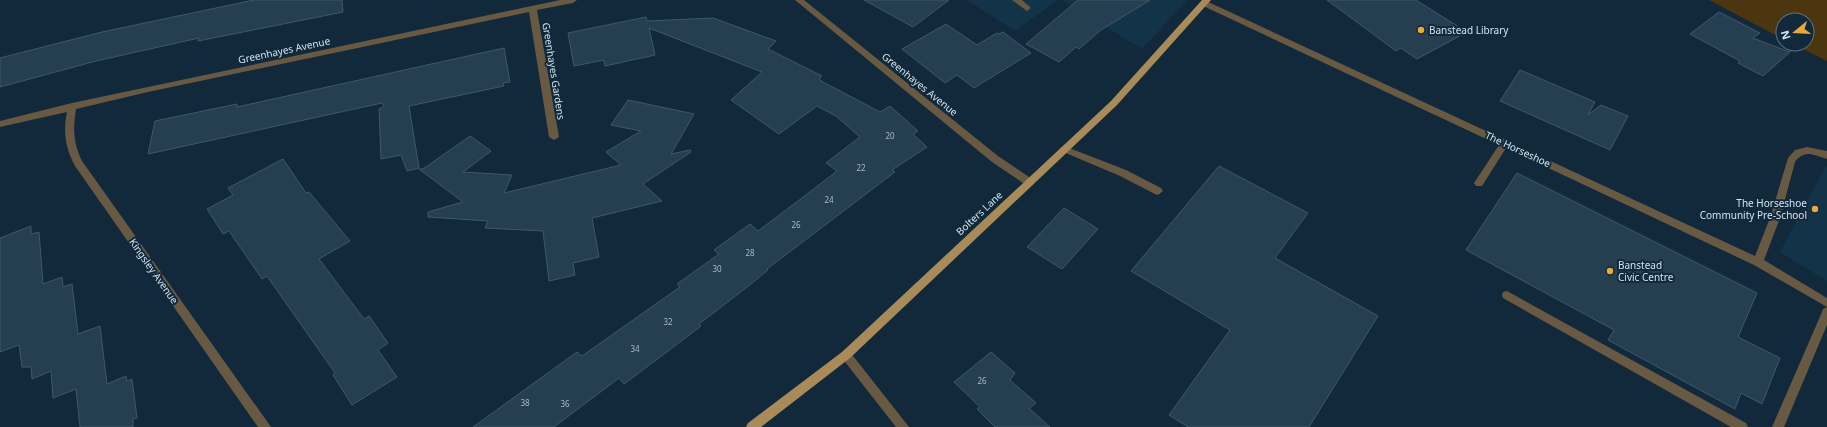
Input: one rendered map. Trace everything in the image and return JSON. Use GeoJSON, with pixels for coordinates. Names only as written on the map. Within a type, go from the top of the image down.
{"type":"FeatureCollection","features":[{"type":"Feature","properties":{"kind":"main road","name":"Bolters Lane"},"geometry":{"type":"LineString","coordinates":[[752,427],[846,355],[1114,103],[1205,2]]}},
{"type":"Feature","properties":{"kind":"street","name":"Greenhayes Avenue"},"geometry":{"type":"LineString","coordinates":[[0,124],[72,106],[573,0]]}},
{"type":"Feature","properties":{"kind":"street","name":"Greenhayes Avenue"},"geometry":{"type":"LineString","coordinates":[[799,0],[995,159],[1029,182]]}},
{"type":"Feature","properties":{"kind":"street"},"geometry":{"type":"LineString","coordinates":[[1016,0],[1027,8]]}},
{"type":"Feature","properties":{"kind":"street","name":"The Horseshoe"},"geometry":{"type":"LineString","coordinates":[[1205,2],[1758,262],[1827,303]]}},
{"type":"Feature","properties":{"kind":"street","name":"Greenhayes Gardens"},"geometry":{"type":"LineString","coordinates":[[533,8],[554,137]]}},
{"type":"Feature","properties":{"kind":"street","name":"Kingsley Avenue"},"geometry":{"type":"LineString","coordinates":[[72,106],[68,129],[70,147],[78,163],[265,427]]}},
{"type":"Feature","properties":{"kind":"street"},"geometry":{"type":"LineString","coordinates":[[1479,183],[1505,143]]}},
{"type":"Feature","properties":{"kind":"street"},"geometry":{"type":"LineString","coordinates":[[1064,149],[1123,173],[1158,191]]}},
{"type":"Feature","properties":{"kind":"street"},"geometry":{"type":"LineString","coordinates":[[1758,262],[1775,218],[1791,161],[1798,152],[1807,150],[1827,154]]}},
{"type":"Feature","properties":{"kind":"street"},"geometry":{"type":"LineString","coordinates":[[1507,295],[1742,427]]}},
{"type":"Feature","properties":{"kind":"street"},"geometry":{"type":"LineString","coordinates":[[1778,427],[1827,312]]}},
{"type":"Feature","properties":{"kind":"street"},"geometry":{"type":"LineString","coordinates":[[846,355],[903,427]]}},
{"type":"Feature","properties":{"kind":"shaded area"},"geometry":{"type":"Polygon","coordinates":[[[967,0],[1058,0],[1015,31],[967,0]]]}},
{"type":"Feature","properties":{"kind":"shaded area"},"geometry":{"type":"Polygon","coordinates":[[[1062,0],[1187,0],[1142,49],[1062,0]]]}},
{"type":"Feature","properties":{"kind":"shaded area"},"geometry":{"type":"Polygon","coordinates":[[[1709,0],[1827,0],[1827,61],[1809,52],[1815,52],[1815,12],[1775,12],[1775,35],[1709,0]]]}},
{"type":"Feature","properties":{"kind":"shaded area","name":"The Horseshoe Community Pre-School"},"geometry":{"type":"Polygon","coordinates":[[[1826,166],[1827,167],[1827,281],[1780,252],[1826,166]]]}},
{"type":"Feature","properties":{"kind":"building"},"geometry":{"type":"Polygon","coordinates":[[[254,0],[342,0],[343,12],[198,41],[199,38],[96,61],[0,87],[0,58],[102,32],[254,0]]]}},
{"type":"Feature","properties":{"kind":"building"},"geometry":{"type":"Polygon","coordinates":[[[864,0],[949,0],[913,27],[864,0]]]}},
{"type":"Feature","properties":{"kind":"building"},"geometry":{"type":"Polygon","coordinates":[[[1078,0],[1150,0],[1101,30],[1079,49],[1076,47],[1059,62],[1026,44],[1078,0]]]}},
{"type":"Feature","properties":{"kind":"building","name":"Banstead Library"},"geometry":{"type":"Polygon","coordinates":[[[1327,0],[1416,0],[1467,32],[1417,59],[1401,48],[1396,51],[1327,0]]]}},
{"type":"Feature","properties":{"kind":"building"},"geometry":{"type":"Polygon","coordinates":[[[1719,12],[1760,33],[1753,38],[1775,46],[1775,52],[1790,52],[1763,76],[1738,63],[1740,61],[1690,34],[1719,12]]]}},
{"type":"Feature","properties":{"kind":"building"},"geometry":{"type":"Polygon","coordinates":[[[646,17],[647,21],[713,18],[776,41],[768,49],[822,76],[819,79],[823,82],[880,112],[890,106],[918,131],[913,134],[927,147],[892,170],[895,172],[767,269],[768,270],[751,284],[699,324],[701,326],[624,384],[619,378],[554,427],[473,427],[577,352],[582,356],[680,287],[677,284],[719,254],[714,250],[750,224],[758,231],[837,171],[826,163],[860,137],[836,116],[817,106],[779,134],[731,100],[762,72],[649,28],[655,55],[605,66],[604,60],[574,66],[568,33],[646,17]]]}},
{"type":"Feature","properties":{"kind":"building"},"geometry":{"type":"Polygon","coordinates":[[[946,24],[977,45],[997,33],[999,34],[1003,32],[1031,53],[974,88],[957,75],[945,83],[902,49],[946,24]]]}},
{"type":"Feature","properties":{"kind":"building"},"geometry":{"type":"Polygon","coordinates":[[[504,48],[510,82],[503,83],[504,86],[409,106],[419,168],[407,171],[401,155],[381,159],[379,109],[384,106],[382,103],[148,154],[155,121],[237,104],[237,107],[504,48]]]}},
{"type":"Feature","properties":{"kind":"building"},"geometry":{"type":"Polygon","coordinates":[[[1520,70],[1595,102],[1588,115],[1601,105],[1628,116],[1610,150],[1500,101],[1520,70]]]}},
{"type":"Feature","properties":{"kind":"building"},"geometry":{"type":"Polygon","coordinates":[[[628,100],[694,114],[671,154],[690,150],[691,152],[643,184],[662,201],[592,218],[599,257],[573,263],[575,275],[549,281],[543,231],[485,228],[488,221],[428,217],[428,212],[463,202],[419,169],[423,169],[470,136],[491,151],[463,172],[512,175],[504,193],[621,165],[606,152],[641,131],[611,125],[628,100]]]}},
{"type":"Feature","properties":{"kind":"building"},"geometry":{"type":"Polygon","coordinates":[[[283,159],[306,193],[309,192],[350,241],[319,259],[364,319],[369,316],[388,343],[378,350],[397,377],[352,405],[333,375],[335,373],[267,276],[262,279],[229,231],[223,234],[207,209],[233,195],[228,188],[283,159]]]}},
{"type":"Feature","properties":{"kind":"building"},"geometry":{"type":"Polygon","coordinates":[[[1219,166],[1308,213],[1275,258],[1378,316],[1309,427],[1188,427],[1169,415],[1230,330],[1131,271],[1219,166]]]}},
{"type":"Feature","properties":{"kind":"building","name":"Banstead Civic Centre"},"geometry":{"type":"Polygon","coordinates":[[[1517,173],[1757,293],[1738,337],[1780,358],[1762,404],[1741,393],[1735,409],[1608,340],[1614,330],[1466,250],[1517,173]]]}},
{"type":"Feature","properties":{"kind":"building"},"geometry":{"type":"Polygon","coordinates":[[[1064,208],[1098,229],[1062,269],[1027,247],[1064,208]]]}},
{"type":"Feature","properties":{"kind":"building"},"geometry":{"type":"Polygon","coordinates":[[[31,226],[31,234],[39,232],[43,284],[62,277],[63,287],[72,284],[78,334],[100,326],[107,384],[126,376],[127,381],[132,379],[137,418],[133,419],[133,427],[80,427],[76,389],[53,398],[51,371],[32,379],[31,367],[22,367],[19,345],[0,352],[0,238],[31,226]]]}},
{"type":"Feature","properties":{"kind":"building"},"geometry":{"type":"Polygon","coordinates":[[[991,352],[1015,373],[1010,380],[1036,403],[1029,408],[1050,427],[995,427],[977,409],[980,407],[954,382],[991,352]]]}},
{"type":"Feature","properties":{"kind":"place","name":"Banstead Library"},"geometry":{"type":"Point","coordinates":[1421,30]}},
{"type":"Feature","properties":{"kind":"place","name":"The Horseshoe Community Pre-School"},"geometry":{"type":"Point","coordinates":[1815,209]}},
{"type":"Feature","properties":{"kind":"place","name":"Banstead Civic Centre"},"geometry":{"type":"Point","coordinates":[1610,271]}}]}
